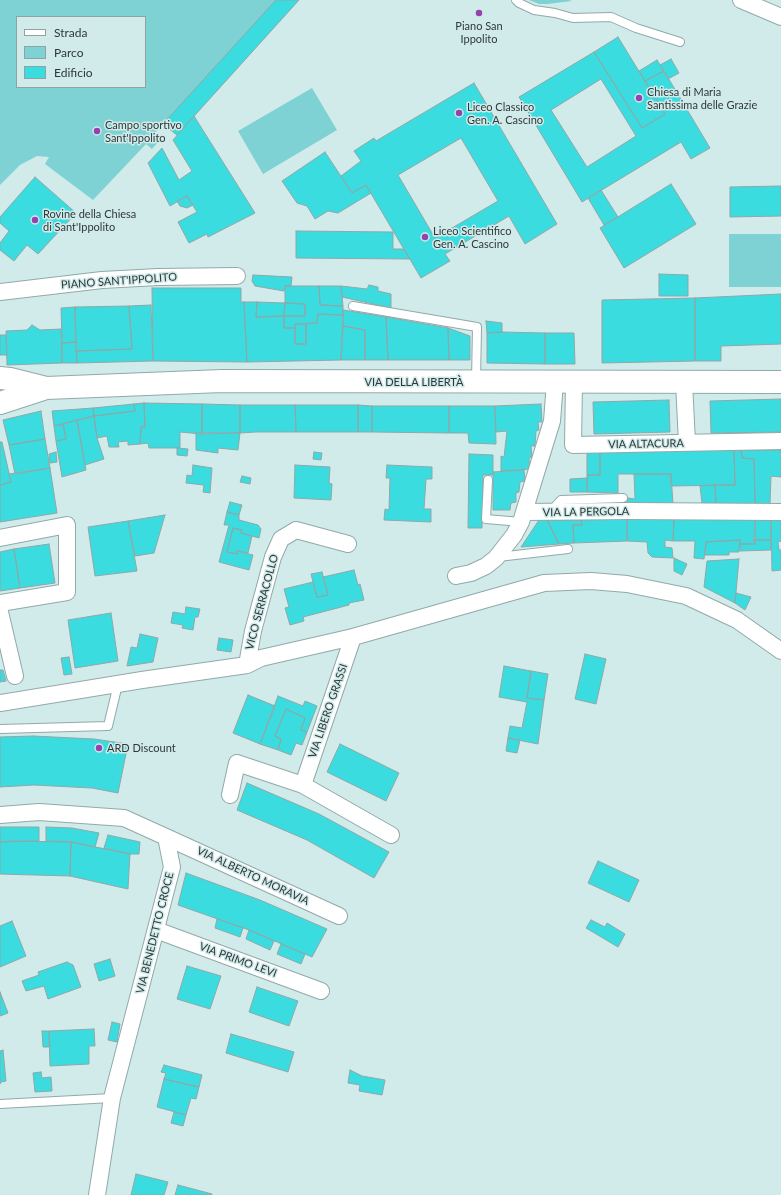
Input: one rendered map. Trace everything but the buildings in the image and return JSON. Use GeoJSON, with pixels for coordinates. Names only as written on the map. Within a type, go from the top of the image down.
{"type":"FeatureCollection","features":[{"type":"Feature","properties":{"kind":"main road","name":"VIA DELLA LIBERTÀ"},"geometry":{"type":"LineString","coordinates":[[0,378],[46,388]]}},
{"type":"Feature","properties":{"kind":"main road","name":"VIA DELLA LIBERTÀ"},"geometry":{"type":"LineString","coordinates":[[0,403],[46,388],[222,381],[781,382]]}},
{"type":"Feature","properties":{"kind":"street"},"geometry":{"type":"LineString","coordinates":[[741,0],[781,17]]}},
{"type":"Feature","properties":{"kind":"street","name":"PIANO SANT'IPPOLITO"},"geometry":{"type":"LineString","coordinates":[[0,292],[102,280],[158,277],[238,276]]}},
{"type":"Feature","properties":{"kind":"street","name":"VIA ALTACURA"},"geometry":{"type":"LineString","coordinates":[[564,382],[573,445],[781,441]]}},
{"type":"Feature","properties":{"kind":"street","name":"VIA LA PERGOLA"},"geometry":{"type":"LineString","coordinates":[[564,382],[523,517],[550,512],[781,512]]}},
{"type":"Feature","properties":{"kind":"street"},"geometry":{"type":"LineString","coordinates":[[684,382],[687,443]]}},
{"type":"Feature","properties":{"kind":"street"},"geometry":{"type":"LineString","coordinates":[[456,576],[472,573],[486,566],[496,558],[514,535],[523,517]]}},
{"type":"Feature","properties":{"kind":"street"},"geometry":{"type":"LineString","coordinates":[[0,538],[66,525],[67,592],[0,602]]}},
{"type":"Feature","properties":{"kind":"street","name":"VICO SERRACOLLO"},"geometry":{"type":"LineString","coordinates":[[247,665],[253,631],[271,565],[280,539],[296,530],[348,544]]}},
{"type":"Feature","properties":{"kind":"street"},"geometry":{"type":"LineString","coordinates":[[0,703],[247,665],[261,658],[353,637],[544,583],[591,581],[627,584],[686,596],[737,620],[781,651]]}},
{"type":"Feature","properties":{"kind":"street"},"geometry":{"type":"LineString","coordinates":[[0,612],[16,676]]}},
{"type":"Feature","properties":{"kind":"street","name":"VIA LIBERO GRASSI"},"geometry":{"type":"LineString","coordinates":[[303,785],[353,637]]}},
{"type":"Feature","properties":{"kind":"street"},"geometry":{"type":"LineString","coordinates":[[230,795],[237,763],[303,785],[391,835]]}},
{"type":"Feature","properties":{"kind":"street"},"geometry":{"type":"LineString","coordinates":[[0,815],[39,812],[124,818],[166,837]]}},
{"type":"Feature","properties":{"kind":"street","name":"VIA ALBERTO MORAVIA"},"geometry":{"type":"LineString","coordinates":[[166,837],[339,916]]}},
{"type":"Feature","properties":{"kind":"street","name":"VIA BENEDETTO CROCE"},"geometry":{"type":"LineString","coordinates":[[97,1195],[112,1098],[172,867],[166,837]]}},
{"type":"Feature","properties":{"kind":"street","name":"VIA PRIMO LEVI"},"geometry":{"type":"LineString","coordinates":[[156,930],[321,991]]}},
{"type":"Feature","properties":{"kind":"lane"},"geometry":{"type":"LineString","coordinates":[[516,0],[534,10],[555,13],[573,18],[611,17],[636,28],[680,42]]}},
{"type":"Feature","properties":{"kind":"lane"},"geometry":{"type":"LineString","coordinates":[[353,306],[477,327],[476,382]]}},
{"type":"Feature","properties":{"kind":"lane"},"geometry":{"type":"LineString","coordinates":[[488,480],[486,519],[523,517]]}},
{"type":"Feature","properties":{"kind":"lane"},"geometry":{"type":"LineString","coordinates":[[550,512],[561,500],[623,498]]}},
{"type":"Feature","properties":{"kind":"lane"},"geometry":{"type":"LineString","coordinates":[[496,558],[568,549]]}},
{"type":"Feature","properties":{"kind":"lane"},"geometry":{"type":"LineString","coordinates":[[0,728],[108,726],[118,684]]}},
{"type":"Feature","properties":{"kind":"lane"},"geometry":{"type":"LineString","coordinates":[[0,1104],[112,1098]]}},
{"type":"Feature","properties":{"kind":"green space","name":"Campo sportivo Sant'Ippolito"},"geometry":{"type":"Polygon","coordinates":[[[0,0],[299,0],[177,135],[163,124],[152,136],[158,142],[152,149],[146,144],[93,200],[45,164],[49,157],[37,156],[20,165],[0,185],[0,0]]]}},
{"type":"Feature","properties":{"kind":"green space"},"geometry":{"type":"Polygon","coordinates":[[[529,0],[569,0],[572,1],[539,4],[529,0]]]}},
{"type":"Feature","properties":{"kind":"green space"},"geometry":{"type":"Polygon","coordinates":[[[312,88],[337,130],[263,174],[238,131],[312,88]]]}},
{"type":"Feature","properties":{"kind":"green space"},"geometry":{"type":"Polygon","coordinates":[[[729,234],[781,234],[781,287],[729,287],[729,234]]]}},
{"type":"Feature","properties":{"kind":"place","name":"Piano San Ippolito"},"geometry":{"type":"Point","coordinates":[479,13]}},
{"type":"Feature","properties":{"kind":"place","name":"Chiesa di Maria Santissima delle Grazie"},"geometry":{"type":"Point","coordinates":[639,98]}},
{"type":"Feature","properties":{"kind":"place","name":"Liceo Classico Gen. A. Cascino"},"geometry":{"type":"Point","coordinates":[459,113]}},
{"type":"Feature","properties":{"kind":"place","name":"Campo sportivo Sant'Ippolito"},"geometry":{"type":"Point","coordinates":[97,131]}},
{"type":"Feature","properties":{"kind":"place","name":"Rovine della Chiesa di Sant'Ippolito"},"geometry":{"type":"Point","coordinates":[35,220]}},
{"type":"Feature","properties":{"kind":"place","name":"Liceo Scientifico Gen. A. Cascino"},"geometry":{"type":"Point","coordinates":[425,237]}},
{"type":"Feature","properties":{"kind":"place","name":"ARD Discount"},"geometry":{"type":"Point","coordinates":[99,748]}}]}
